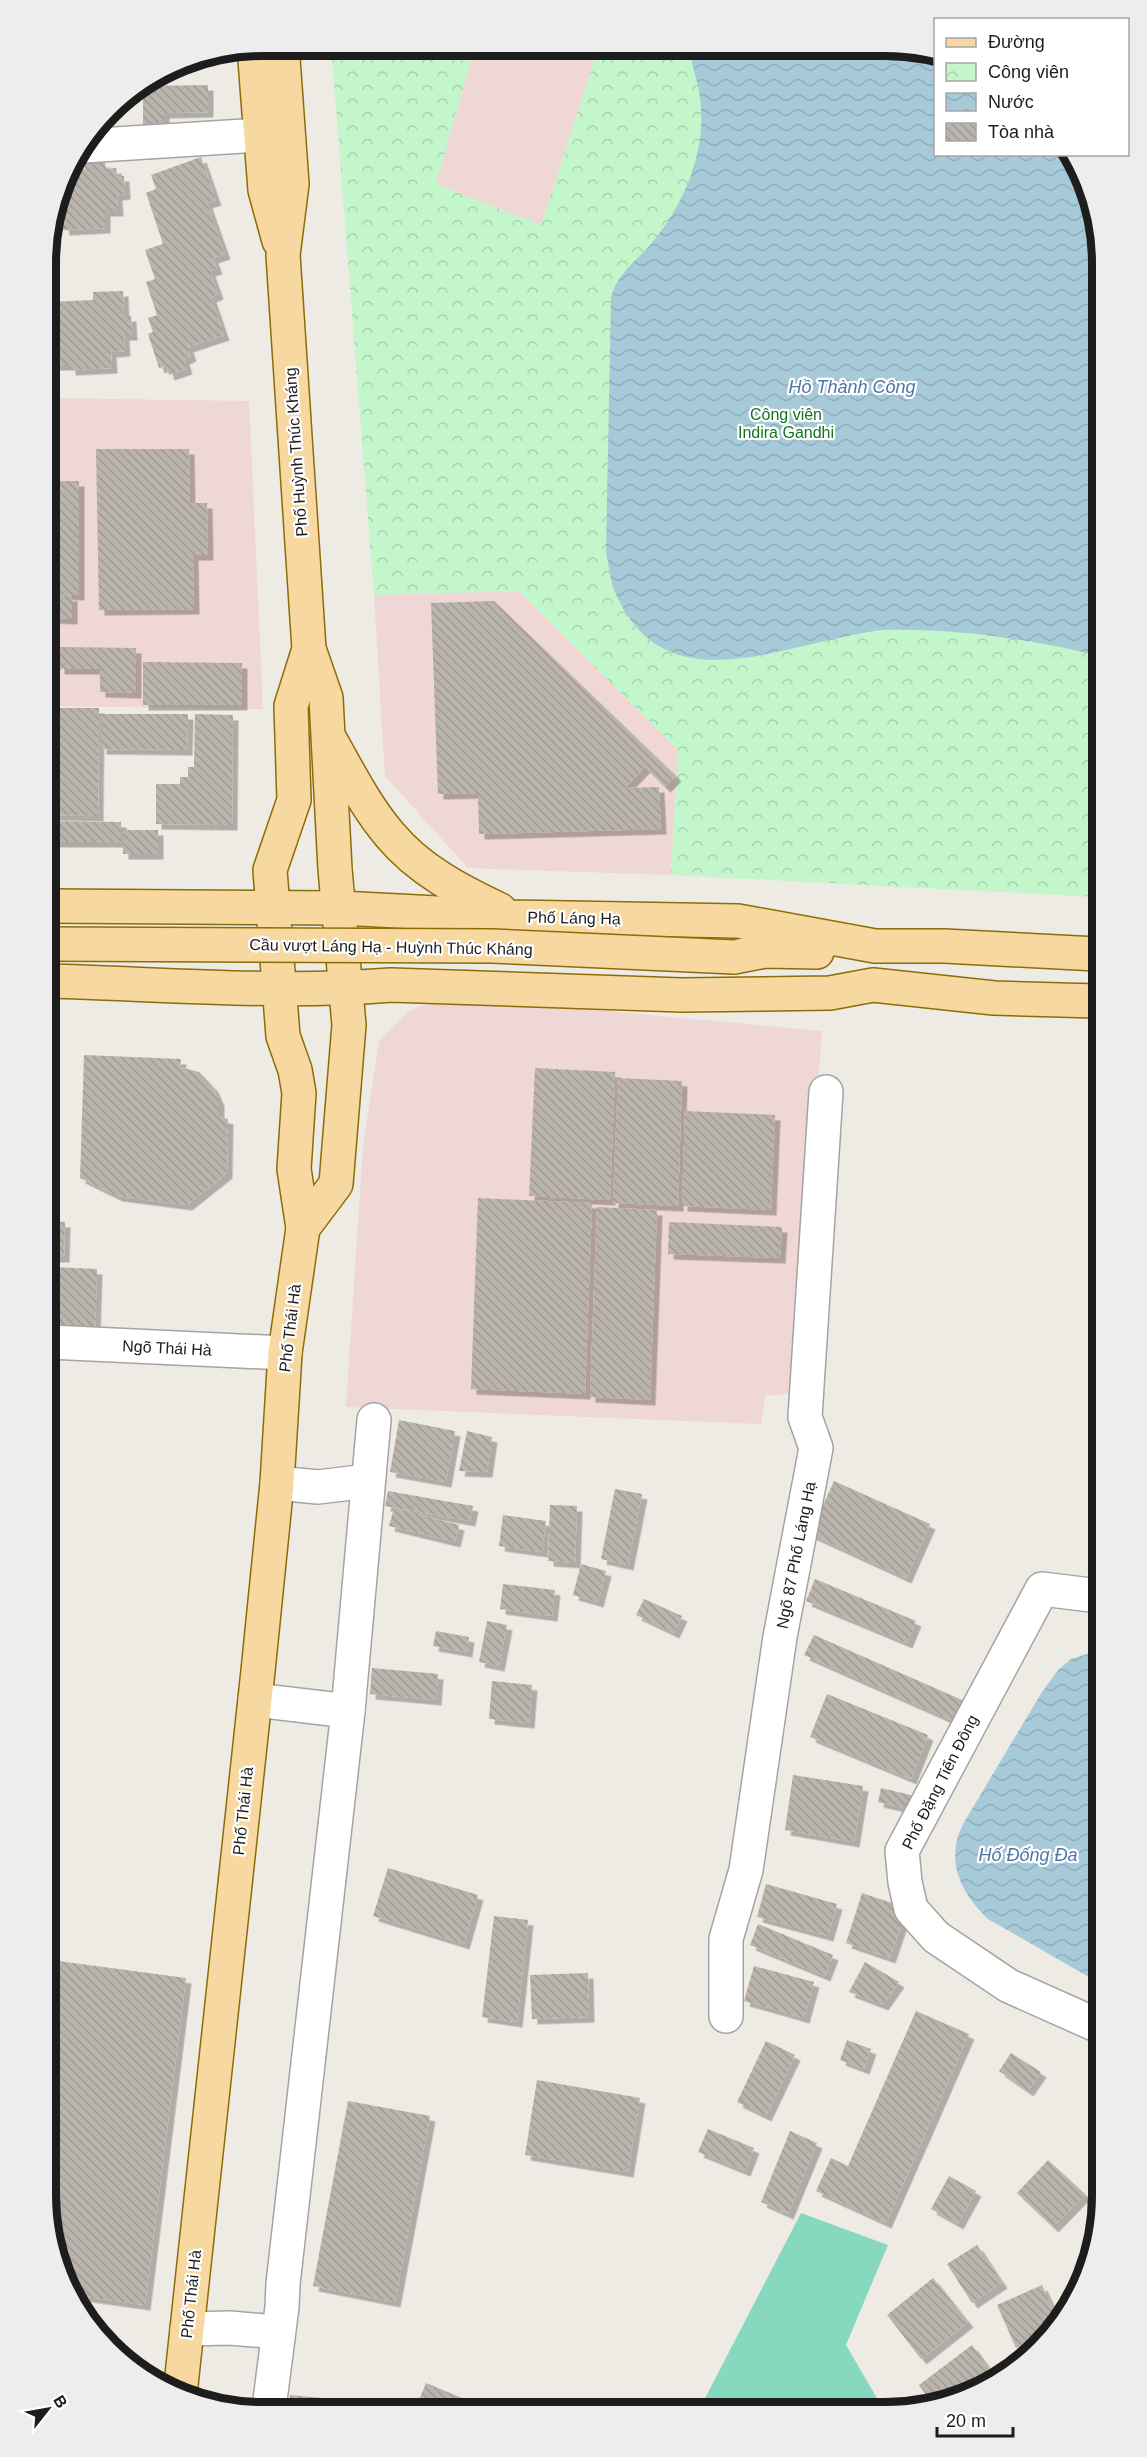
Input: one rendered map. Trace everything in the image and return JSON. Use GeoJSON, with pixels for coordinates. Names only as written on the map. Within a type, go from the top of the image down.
{"type":"FeatureCollection","features":[{"type":"Feature","properties":{"kind":"main road","name":"Phố Huỳnh Thúc Kháng"},"geometry":{"type":"LineString","coordinates":[[255,56],[264,190],[283,255]]}},
{"type":"Feature","properties":{"kind":"main road","name":"Phố Huỳnh Thúc Kháng"},"geometry":{"type":"LineString","coordinates":[[283,56],[292,184],[283,255],[309,649],[326,698],[335,869],[347,988]]}},
{"type":"Feature","properties":{"kind":"main road","name":"Phố Huỳnh Thúc Kháng"},"geometry":{"type":"LineString","coordinates":[[280,989],[270,870],[294,800],[291,706],[309,649]]}},
{"type":"Feature","properties":{"kind":"main road"},"geometry":{"type":"LineString","coordinates":[[327,735],[373,814],[405,851],[454,888],[512,917]]}},
{"type":"Feature","properties":{"kind":"main road","name":"Phố Láng Hạ"},"geometry":{"type":"LineString","coordinates":[[56,906],[340,908],[512,917],[738,921],[875,946],[945,946],[1092,954]]}},
{"type":"Feature","properties":{"kind":"main road"},"geometry":{"type":"LineString","coordinates":[[196,908],[198,987]]}},
{"type":"Feature","properties":{"kind":"main road"},"geometry":{"type":"LineString","coordinates":[[456,914],[461,987]]}},
{"type":"Feature","properties":{"kind":"main road","name":"Cầu vượt Láng Hạ - Huỳnh Thúc Kháng"},"geometry":{"type":"LineString","coordinates":[[56,944],[492,946],[735,957],[766,966],[831,975],[873,985]]}},
{"type":"Feature","properties":{"kind":"main road","name":"Cầu vượt Láng Hạ - Huỳnh Thúc Kháng"},"geometry":{"type":"LineString","coordinates":[[735,957],[765,951],[828,952],[875,946]]}},
{"type":"Feature","properties":{"kind":"main road"},"geometry":{"type":"LineString","coordinates":[[56,981],[280,989],[391,985],[682,994],[830,993],[873,985],[994,998],[1092,1000]]}},
{"type":"Feature","properties":{"kind":"main road","name":"Phố Thái Hà"},"geometry":{"type":"LineString","coordinates":[[303,1228],[336,1184],[349,1025],[347,988]]}},
{"type":"Feature","properties":{"kind":"main road","name":"Phố Thái Hà"},"geometry":{"type":"LineString","coordinates":[[181,2384],[277,1484],[285,1353],[303,1228],[294,1170],[298,1093],[295,1070],[283,1036],[280,989]]}},
{"type":"Feature","properties":{"kind":"street"},"geometry":{"type":"LineString","coordinates":[[92,145],[260,135]]}},
{"type":"Feature","properties":{"kind":"street","name":"Ngõ 87 Phố Láng Hạ"},"geometry":{"type":"LineString","coordinates":[[726,2016],[726,1939],[746,1870],[780,1637],[816,1449],[805,1417],[826,1092]]}},
{"type":"Feature","properties":{"kind":"street","name":"Ngõ Thái Hà"},"geometry":{"type":"LineString","coordinates":[[56,1342],[285,1353]]}},
{"type":"Feature","properties":{"kind":"street"},"geometry":{"type":"LineString","coordinates":[[270,2402],[348,1711],[374,1420]]}},
{"type":"Feature","properties":{"kind":"street"},"geometry":{"type":"LineString","coordinates":[[277,1484],[318,1487],[368,1481]]}},
{"type":"Feature","properties":{"kind":"street","name":"Phố Đặng Tiến Đông"},"geometry":{"type":"LineString","coordinates":[[1091,1595],[1042,1589],[902,1851],[911,1909],[936,1937],[1009,1986],[1091,2023]]}},
{"type":"Feature","properties":{"kind":"street"},"geometry":{"type":"LineString","coordinates":[[255,1700],[348,1711]]}},
{"type":"Feature","properties":{"kind":"street"},"geometry":{"type":"LineString","coordinates":[[187,2329],[230,2328],[277,2332]]}},
{"type":"Feature","properties":{"kind":"shaded area"},"geometry":{"type":"Polygon","coordinates":[[[472,56],[596,56],[541,226],[436,184],[472,56]]]}},
{"type":"Feature","properties":{"kind":"shaded area"},"geometry":{"type":"Polygon","coordinates":[[[56,398],[249,401],[263,709],[56,706],[56,398]]]}},
{"type":"Feature","properties":{"kind":"shaded area"},"geometry":{"type":"Polygon","coordinates":[[[519,591],[678,750],[671,875],[468,868],[385,776],[374,595],[519,591]]]}},
{"type":"Feature","properties":{"kind":"shaded area"},"geometry":{"type":"Polygon","coordinates":[[[445,996],[822,1031],[796,1393],[765,1396],[761,1424],[346,1407],[363,1146],[379,1041],[408,1012],[445,996]]]}},
{"type":"Feature","properties":{"kind":"green space","name":"Công viên Indira Gandhi"},"geometry":{"type":"Polygon","coordinates":[[[332,56],[472,56],[436,184],[541,225],[596,56],[898,56],[925,59],[934,61],[934,156],[1062,156],[1064,159],[1076,183],[1084,209],[1090,236],[1092,263],[1092,897],[671,875],[678,750],[519,591],[374,595],[332,56]]]}},
{"type":"Feature","properties":{"kind":"green space"},"geometry":{"type":"Polygon","coordinates":[[[801,2213],[888,2245],[846,2345],[879,2402],[703,2402],[801,2213]]]}},
{"type":"Feature","properties":{"kind":"water","name":"Hồ Thành Công"},"geometry":{"type":"Polygon","coordinates":[[[691,56],[898,56],[925,59],[934,61],[934,156],[1062,156],[1064,159],[1076,183],[1084,209],[1090,236],[1092,263],[1092,654],[991,636],[938,631],[884,630],[772,653],[710,660],[682,656],[656,644],[633,624],[615,592],[606,552],[611,297],[618,280],[666,224],[685,191],[692,173],[697,155],[701,117],[699,92],[691,56]]]}},
{"type":"Feature","properties":{"kind":"water","name":"Hố Đống Đa"},"geometry":{"type":"Polygon","coordinates":[[[1091,1653],[1091,1978],[988,1919],[963,1887],[958,1875],[955,1851],[963,1824],[1042,1692],[1059,1669],[1071,1659],[1091,1653]]]}},
{"type":"Feature","properties":{"kind":"building"},"geometry":{"type":"Polygon","coordinates":[[[208,85],[208,112],[164,113],[164,127],[143,128],[143,94],[155,86],[208,85]]]}},
{"type":"Feature","properties":{"kind":"building"},"geometry":{"type":"Polygon","coordinates":[[[201,157],[216,200],[207,203],[225,254],[213,258],[217,269],[210,271],[218,294],[211,297],[224,335],[188,347],[191,356],[184,359],[187,369],[169,375],[166,366],[159,368],[148,334],[153,332],[148,318],[157,315],[146,282],[155,279],[145,250],[163,244],[146,193],[156,189],[151,175],[201,157]]]}},
{"type":"Feature","properties":{"kind":"building"},"geometry":{"type":"Polygon","coordinates":[[[105,162],[106,169],[116,168],[117,176],[124,176],[125,194],[117,195],[118,211],[105,211],[105,228],[64,230],[63,224],[60,224],[71,183],[78,169],[85,169],[85,163],[105,162]]]}},
{"type":"Feature","properties":{"kind":"building"},"geometry":{"type":"Polygon","coordinates":[[[123,291],[124,316],[131,316],[132,335],[124,335],[125,351],[111,352],[112,368],[70,370],[70,365],[56,365],[56,302],[93,300],[93,292],[123,291]]]}},
{"type":"Feature","properties":{"kind":"building"},"geometry":{"type":"Polygon","coordinates":[[[96,449],[189,449],[190,503],[207,503],[208,555],[193,555],[194,609],[99,610],[96,449]]]}},
{"type":"Feature","properties":{"kind":"building"},"geometry":{"type":"Polygon","coordinates":[[[56,481],[79,481],[79,595],[56,594],[56,481]]]}},
{"type":"Feature","properties":{"kind":"building"},"geometry":{"type":"Polygon","coordinates":[[[56,595],[72,596],[72,619],[56,618],[56,595]]]}},
{"type":"Feature","properties":{"kind":"building"},"geometry":{"type":"Polygon","coordinates":[[[494,601],[676,776],[665,787],[645,767],[625,788],[659,787],[661,829],[479,834],[478,793],[438,794],[431,603],[494,601]]]}},
{"type":"Feature","properties":{"kind":"building"},"geometry":{"type":"Polygon","coordinates":[[[59,647],[136,648],[136,693],[100,692],[100,669],[59,669],[59,647]]]}},
{"type":"Feature","properties":{"kind":"building"},"geometry":{"type":"Polygon","coordinates":[[[143,662],[242,663],[242,705],[143,705],[143,662]]]}},
{"type":"Feature","properties":{"kind":"building"},"geometry":{"type":"Polygon","coordinates":[[[56,708],[99,708],[98,816],[56,815],[56,708]]]}},
{"type":"Feature","properties":{"kind":"building"},"geometry":{"type":"Polygon","coordinates":[[[101,714],[188,714],[187,750],[101,749],[101,714]]]}},
{"type":"Feature","properties":{"kind":"building"},"geometry":{"type":"Polygon","coordinates":[[[195,714],[233,715],[232,825],[156,824],[156,784],[180,784],[180,777],[188,777],[188,767],[194,767],[195,714]]]}},
{"type":"Feature","properties":{"kind":"building"},"geometry":{"type":"Polygon","coordinates":[[[56,821],[121,822],[121,842],[56,842],[56,821]]]}},
{"type":"Feature","properties":{"kind":"building"},"geometry":{"type":"Polygon","coordinates":[[[123,830],[158,830],[158,854],[123,854],[123,830]]]}},
{"type":"Feature","properties":{"kind":"building"},"geometry":{"type":"Polygon","coordinates":[[[84,1055],[181,1059],[180,1067],[199,1072],[213,1087],[219,1101],[219,1117],[228,1119],[227,1173],[187,1205],[117,1196],[80,1178],[84,1055]]]}},
{"type":"Feature","properties":{"kind":"building"},"geometry":{"type":"Polygon","coordinates":[[[535,1068],[615,1072],[610,1200],[529,1196],[535,1068]]]}},
{"type":"Feature","properties":{"kind":"building"},"geometry":{"type":"Polygon","coordinates":[[[618,1078],[682,1081],[678,1206],[613,1203],[618,1078]]]}},
{"type":"Feature","properties":{"kind":"building"},"geometry":{"type":"Polygon","coordinates":[[[685,1111],[775,1115],[771,1210],[682,1206],[685,1111]]]}},
{"type":"Feature","properties":{"kind":"building"},"geometry":{"type":"Polygon","coordinates":[[[478,1198],[592,1203],[585,1394],[471,1389],[478,1198]]]}},
{"type":"Feature","properties":{"kind":"building"},"geometry":{"type":"Polygon","coordinates":[[[597,1207],[657,1210],[650,1400],[590,1397],[597,1207]]]}},
{"type":"Feature","properties":{"kind":"building"},"geometry":{"type":"Polygon","coordinates":[[[56,1221],[65,1222],[64,1257],[56,1257],[56,1221]]]}},
{"type":"Feature","properties":{"kind":"building"},"geometry":{"type":"Polygon","coordinates":[[[669,1222],[782,1227],[780,1258],[668,1254],[669,1222]]]}},
{"type":"Feature","properties":{"kind":"building"},"geometry":{"type":"Polygon","coordinates":[[[56,1267],[97,1269],[95,1332],[56,1330],[56,1267]]]}},
{"type":"Feature","properties":{"kind":"building"},"geometry":{"type":"Polygon","coordinates":[[[399,1420],[455,1431],[446,1482],[390,1472],[399,1420]]]}},
{"type":"Feature","properties":{"kind":"building"},"geometry":{"type":"Polygon","coordinates":[[[467,1431],[492,1437],[487,1472],[459,1471],[467,1431]]]}},
{"type":"Feature","properties":{"kind":"building"},"geometry":{"type":"Polygon","coordinates":[[[834,1481],[930,1524],[906,1578],[810,1534],[834,1481]]]}},
{"type":"Feature","properties":{"kind":"building"},"geometry":{"type":"Polygon","coordinates":[[[615,1489],[642,1494],[628,1565],[601,1559],[615,1489]]]}},
{"type":"Feature","properties":{"kind":"building"},"geometry":{"type":"Polygon","coordinates":[[[388,1491],[473,1506],[470,1521],[385,1506],[388,1491]]]}},
{"type":"Feature","properties":{"kind":"building"},"geometry":{"type":"Polygon","coordinates":[[[550,1505],[577,1506],[575,1563],[548,1561],[550,1505]]]}},
{"type":"Feature","properties":{"kind":"building"},"geometry":{"type":"Polygon","coordinates":[[[394,1508],[459,1525],[455,1542],[389,1526],[394,1508]]]}},
{"type":"Feature","properties":{"kind":"building"},"geometry":{"type":"Polygon","coordinates":[[[503,1515],[546,1521],[542,1552],[499,1546],[503,1515]]]}},
{"type":"Feature","properties":{"kind":"building"},"geometry":{"type":"Polygon","coordinates":[[[581,1564],[606,1571],[598,1602],[573,1595],[581,1564]]]}},
{"type":"Feature","properties":{"kind":"building"},"geometry":{"type":"Polygon","coordinates":[[[815,1579],[916,1621],[907,1643],[806,1601],[815,1579]]]}},
{"type":"Feature","properties":{"kind":"building"},"geometry":{"type":"Polygon","coordinates":[[[503,1584],[555,1590],[552,1616],[500,1609],[503,1584]]]}},
{"type":"Feature","properties":{"kind":"building"},"geometry":{"type":"Polygon","coordinates":[[[644,1599],[682,1616],[674,1633],[636,1615],[644,1599]]]}},
{"type":"Feature","properties":{"kind":"building"},"geometry":{"type":"Polygon","coordinates":[[[487,1621],[507,1625],[499,1666],[479,1662],[487,1621]]]}},
{"type":"Feature","properties":{"kind":"building"},"geometry":{"type":"Polygon","coordinates":[[[436,1631],[469,1637],[467,1652],[433,1646],[436,1631]]]}},
{"type":"Feature","properties":{"kind":"building"},"geometry":{"type":"Polygon","coordinates":[[[814,1635],[969,1703],[960,1724],[804,1655],[814,1635]]]}},
{"type":"Feature","properties":{"kind":"building"},"geometry":{"type":"Polygon","coordinates":[[[372,1668],[438,1674],[436,1700],[370,1694],[372,1668]]]}},
{"type":"Feature","properties":{"kind":"building"},"geometry":{"type":"Polygon","coordinates":[[[492,1681],[532,1685],[529,1723],[489,1719],[492,1681]]]}},
{"type":"Feature","properties":{"kind":"building"},"geometry":{"type":"Polygon","coordinates":[[[827,1694],[928,1735],[911,1779],[810,1737],[827,1694]]]}},
{"type":"Feature","properties":{"kind":"building"},"geometry":{"type":"Polygon","coordinates":[[[793,1775],[863,1786],[854,1842],[785,1830],[793,1775]]]}},
{"type":"Feature","properties":{"kind":"building"},"geometry":{"type":"Polygon","coordinates":[[[881,1788],[915,1796],[912,1810],[878,1802],[881,1788]]]}},
{"type":"Feature","properties":{"kind":"building"},"geometry":{"type":"Polygon","coordinates":[[[388,1868],[478,1895],[464,1944],[373,1916],[388,1868]]]}},
{"type":"Feature","properties":{"kind":"building"},"geometry":{"type":"Polygon","coordinates":[[[766,1884],[837,1904],[828,1936],[757,1917],[766,1884]]]}},
{"type":"Feature","properties":{"kind":"building"},"geometry":{"type":"Polygon","coordinates":[[[862,1893],[907,1908],[890,1958],[846,1943],[862,1893]]]}},
{"type":"Feature","properties":{"kind":"building"},"geometry":{"type":"Polygon","coordinates":[[[494,1916],[528,1920],[517,2022],[482,2017],[494,1916]]]}},
{"type":"Feature","properties":{"kind":"building"},"geometry":{"type":"Polygon","coordinates":[[[758,1924],[833,1955],[825,1976],[750,1945],[758,1924]]]}},
{"type":"Feature","properties":{"kind":"building"},"geometry":{"type":"Polygon","coordinates":[[[56,1961],[186,1978],[145,2305],[82,2296],[71,2274],[63,2248],[57,2221],[56,2194],[56,1961]]]}},
{"type":"Feature","properties":{"kind":"building"},"geometry":{"type":"Polygon","coordinates":[[[865,1962],[899,1982],[883,2005],[849,1992],[865,1962]]]}},
{"type":"Feature","properties":{"kind":"building"},"geometry":{"type":"Polygon","coordinates":[[[754,1966],[814,1982],[804,2018],[744,2001],[754,1966]]]}},
{"type":"Feature","properties":{"kind":"building"},"geometry":{"type":"Polygon","coordinates":[[[588,1973],[589,2017],[532,2019],[530,1975],[588,1973]]]}},
{"type":"Feature","properties":{"kind":"building"},"geometry":{"type":"Polygon","coordinates":[[[916,2011],[969,2034],[886,2223],[816,2191],[831,2158],[848,2166],[916,2011]]]}},
{"type":"Feature","properties":{"kind":"building"},"geometry":{"type":"Polygon","coordinates":[[[847,2040],[871,2049],[864,2069],[840,2060],[847,2040]]]}},
{"type":"Feature","properties":{"kind":"building"},"geometry":{"type":"Polygon","coordinates":[[[766,2041],[795,2055],[766,2116],[737,2102],[766,2041]]]}},
{"type":"Feature","properties":{"kind":"building"},"geometry":{"type":"Polygon","coordinates":[[[1011,2053],[1041,2072],[1028,2091],[999,2071],[1011,2053]]]}},
{"type":"Feature","properties":{"kind":"building"},"geometry":{"type":"Polygon","coordinates":[[[537,2080],[640,2098],[628,2172],[525,2155],[537,2080]]]}},
{"type":"Feature","properties":{"kind":"building"},"geometry":{"type":"Polygon","coordinates":[[[348,2101],[430,2116],[395,2302],[313,2286],[348,2101]]]}},
{"type":"Feature","properties":{"kind":"building"},"geometry":{"type":"Polygon","coordinates":[[[708,2129],[754,2148],[745,2171],[698,2152],[708,2129]]]}},
{"type":"Feature","properties":{"kind":"building"},"geometry":{"type":"Polygon","coordinates":[[[790,2131],[817,2143],[788,2214],[761,2202],[790,2131]]]}},
{"type":"Feature","properties":{"kind":"building"},"geometry":{"type":"Polygon","coordinates":[[[1048,2160],[1085,2194],[1053,2227],[1017,2193],[1048,2160]]]}},
{"type":"Feature","properties":{"kind":"building"},"geometry":{"type":"Polygon","coordinates":[[[949,2176],[976,2191],[958,2224],[931,2209],[949,2176]]]}},
{"type":"Feature","properties":{"kind":"building"},"geometry":{"type":"Polygon","coordinates":[[[977,2245],[1002,2283],[972,2303],[947,2264],[977,2245]]]}},
{"type":"Feature","properties":{"kind":"building"},"geometry":{"type":"Polygon","coordinates":[[[933,2278],[968,2322],[921,2359],[887,2315],[933,2278]]]}},
{"type":"Feature","properties":{"kind":"building"},"geometry":{"type":"Polygon","coordinates":[[[1042,2285],[1054,2312],[1031,2341],[1016,2348],[997,2305],[1042,2285]]]}},
{"type":"Feature","properties":{"kind":"building"},"geometry":{"type":"Polygon","coordinates":[[[972,2345],[991,2371],[951,2391],[927,2396],[919,2385],[972,2345]]]}},
{"type":"Feature","properties":{"kind":"building"},"geometry":{"type":"Polygon","coordinates":[[[426,2383],[472,2402],[418,2402],[426,2383]]]}},
{"type":"Feature","properties":{"kind":"building"},"geometry":{"type":"Polygon","coordinates":[[[290,2395],[367,2402],[289,2402],[290,2395]]]}}]}
